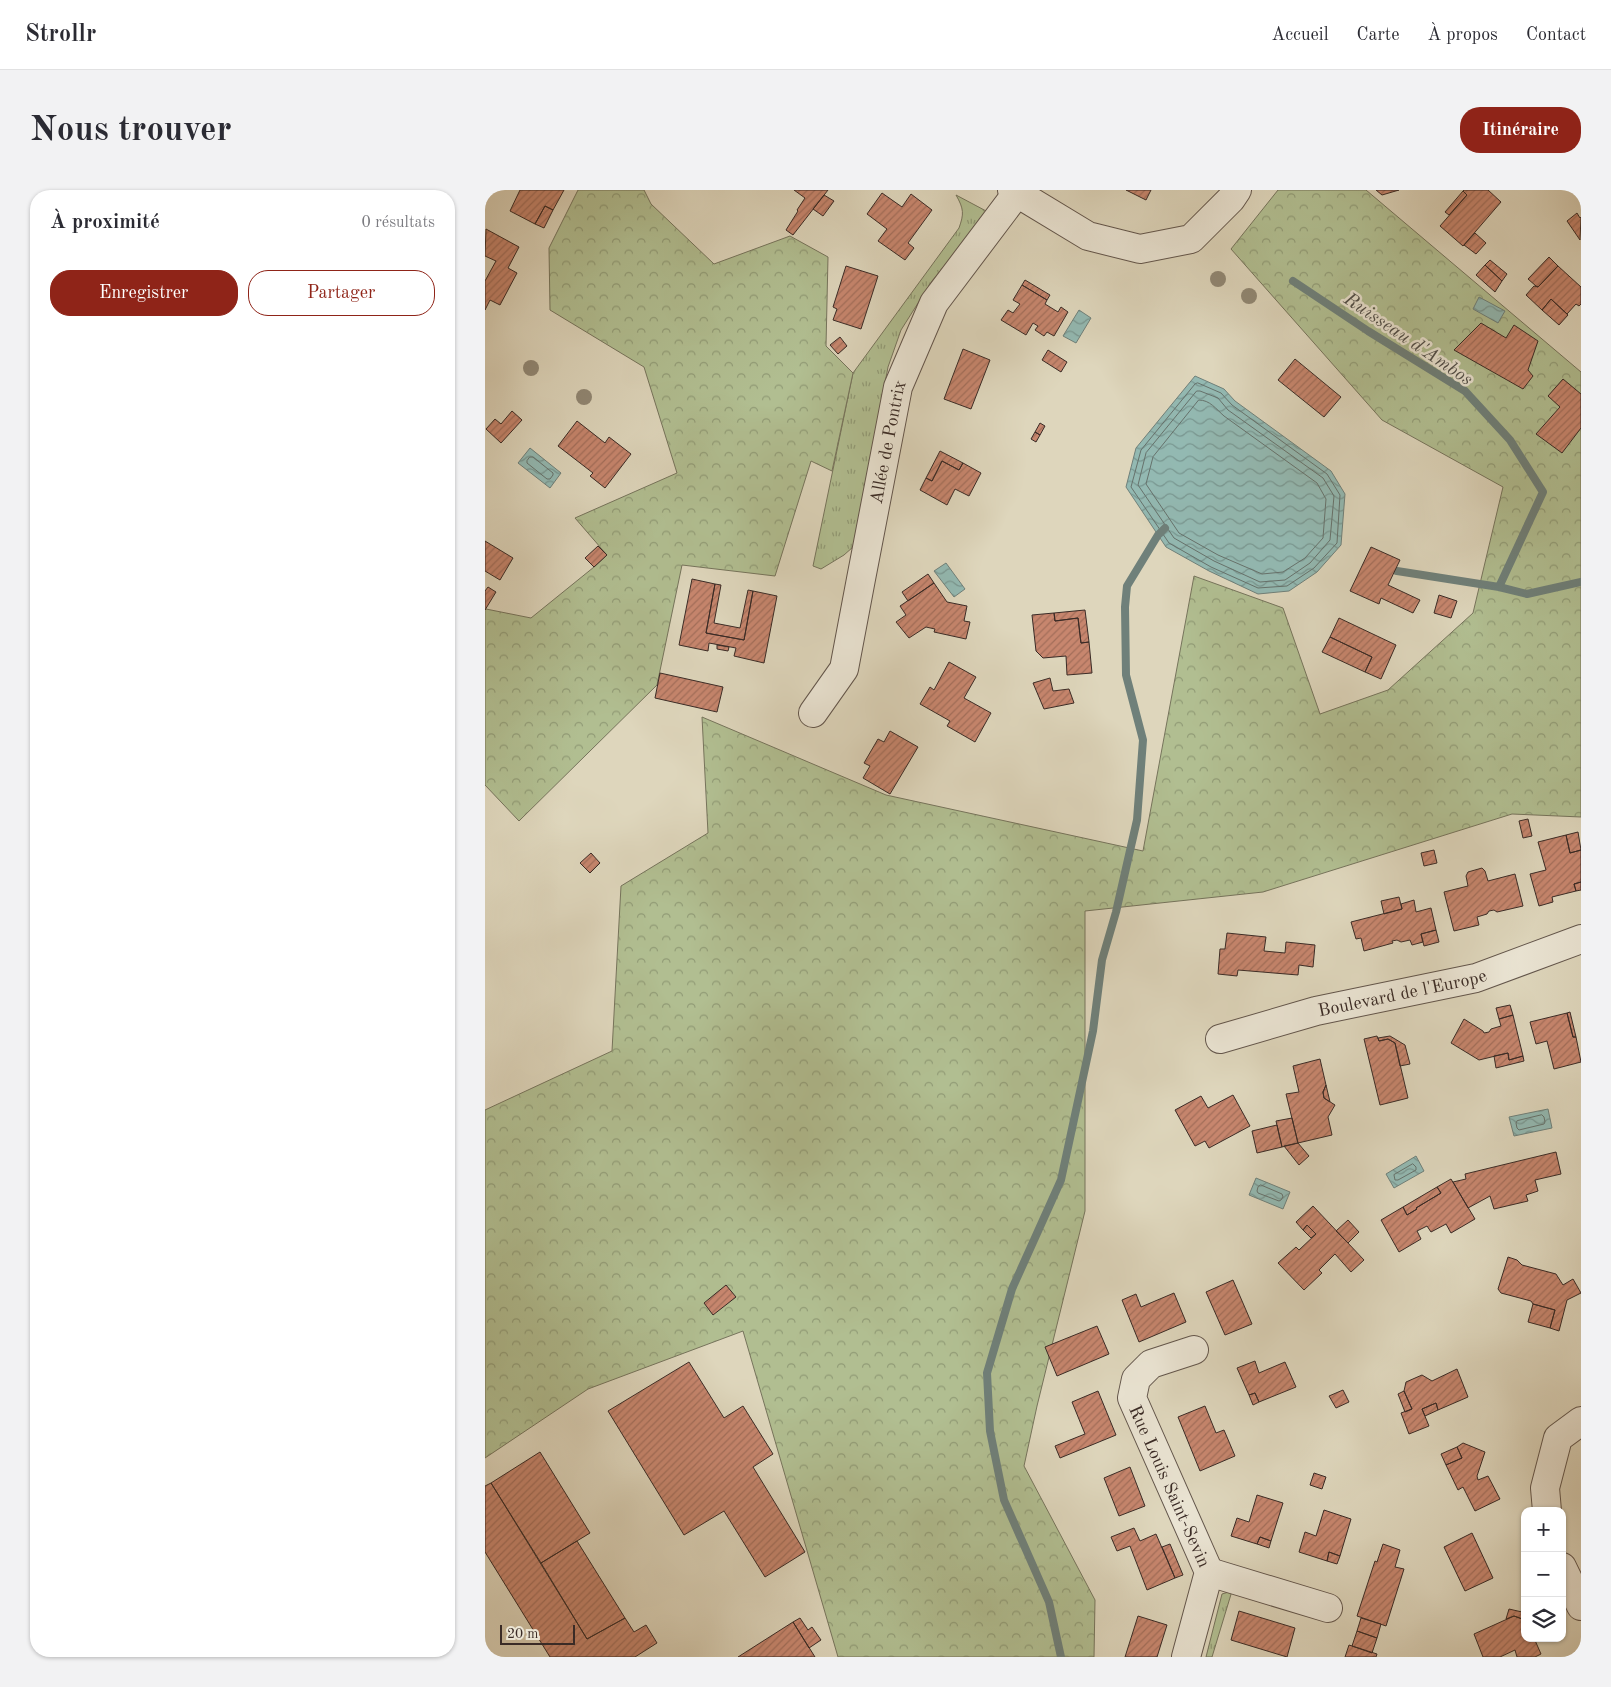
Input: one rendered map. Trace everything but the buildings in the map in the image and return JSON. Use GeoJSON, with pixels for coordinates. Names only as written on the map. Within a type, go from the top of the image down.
{"type":"FeatureCollection","features":[{"type":"Feature","properties":{"kind":"street"},"geometry":{"type":"LineString","coordinates":[[1015,192],[1088,236],[1140,249],[1191,239],[1231,199],[1237,190]]}},
{"type":"Feature","properties":{"kind":"street","name":"Allée de Pontrix"},"geometry":{"type":"LineString","coordinates":[[813,713],[845,669],[898,387],[934,303],[1015,192]]}},
{"type":"Feature","properties":{"kind":"street","name":"Boulevard de l'Europe"},"geometry":{"type":"LineString","coordinates":[[1220,1039],[1316,1011],[1476,978],[1581,939]]}},
{"type":"Feature","properties":{"kind":"street","name":"Rue Louis Saint-Sevin"},"geometry":{"type":"LineString","coordinates":[[1186,1657],[1209,1572],[1132,1398],[1136,1379],[1151,1364],[1194,1350]]}},
{"type":"Feature","properties":{"kind":"street"},"geometry":{"type":"LineString","coordinates":[[1547,1507],[1545,1488],[1559,1438],[1581,1421]]}},
{"type":"Feature","properties":{"kind":"street"},"geometry":{"type":"LineString","coordinates":[[1209,1572],[1328,1608]]}},
{"type":"Feature","properties":{"kind":"street"},"geometry":{"type":"LineString","coordinates":[[1566,1576],[1581,1606]]}},
{"type":"Feature","properties":{"kind":"green space"},"geometry":{"type":"Polygon","coordinates":[[[578,190],[644,190],[651,204],[714,264],[790,236],[828,257],[826,346],[853,373],[832,471],[811,461],[775,576],[682,565],[657,685],[519,821],[485,785],[485,610],[531,618],[607,555],[575,518],[677,473],[644,367],[550,310],[549,248],[578,190]]]}},
{"type":"Feature","properties":{"kind":"green space"},"geometry":{"type":"Polygon","coordinates":[[[1278,190],[1366,190],[1581,372],[1581,817],[1512,814],[1263,892],[1085,911],[1085,1211],[1024,1466],[1095,1600],[1094,1657],[838,1657],[743,1331],[588,1389],[485,1458],[485,1110],[612,1051],[621,886],[708,833],[702,717],[886,795],[1143,851],[1194,576],[1283,608],[1320,714],[1388,690],[1473,613],[1503,487],[1382,420],[1231,249],[1278,190]]]}},
{"type":"Feature","properties":{"kind":"green space"},"geometry":{"type":"Polygon","coordinates":[[[956,195],[988,212],[932,281],[901,330],[888,367],[853,547],[821,569],[813,566],[853,373],[959,228],[962,212],[961,204],[956,195]]]}},
{"type":"Feature","properties":{"kind":"green space"},"geometry":{"type":"Polygon","coordinates":[[[1232,1591],[1212,1657],[1206,1657],[1222,1594],[1232,1591]]]}},
{"type":"Feature","properties":{"kind":"water"},"geometry":{"type":"Polygon","coordinates":[[[1479,297],[1505,311],[1498,323],[1473,309],[1479,297]]]}},
{"type":"Feature","properties":{"kind":"water"},"geometry":{"type":"Polygon","coordinates":[[[1079,310],[1091,318],[1076,343],[1063,336],[1079,310]]]}},
{"type":"Feature","properties":{"kind":"water"},"geometry":{"type":"Polygon","coordinates":[[[1195,376],[1224,389],[1235,401],[1331,471],[1345,494],[1341,545],[1317,572],[1289,591],[1258,594],[1209,571],[1166,547],[1126,487],[1136,448],[1195,376]]]}},
{"type":"Feature","properties":{"kind":"water"},"geometry":{"type":"Polygon","coordinates":[[[530,448],[561,473],[550,488],[518,463],[530,448]]]}},
{"type":"Feature","properties":{"kind":"water"},"geometry":{"type":"Polygon","coordinates":[[[946,563],[965,589],[954,597],[934,571],[946,563]]]}},
{"type":"Feature","properties":{"kind":"water"},"geometry":{"type":"Polygon","coordinates":[[[1548,1109],[1552,1128],[1514,1136],[1509,1117],[1548,1109]]]}},
{"type":"Feature","properties":{"kind":"water"},"geometry":{"type":"Polygon","coordinates":[[[1416,1156],[1424,1171],[1394,1188],[1386,1174],[1416,1156]]]}},
{"type":"Feature","properties":{"kind":"water"},"geometry":{"type":"Polygon","coordinates":[[[1256,1178],[1290,1192],[1283,1209],[1249,1195],[1256,1178]]]}},
{"type":"Feature","properties":{"kind":"waterway","name":"Ruisseau d'Ambos"},"geometry":{"type":"LineString","coordinates":[[1293,281],[1368,331],[1465,391],[1510,440],[1543,492],[1499,587]]}},
{"type":"Feature","properties":{"kind":"waterway"},"geometry":{"type":"LineString","coordinates":[[1061,1657],[1049,1602],[1004,1500],[990,1431],[987,1373],[1012,1289],[1061,1180],[1093,1031],[1102,960],[1116,912],[1137,820],[1143,740],[1126,675],[1125,607],[1127,586],[1158,535],[1165,528]]}},
{"type":"Feature","properties":{"kind":"waterway","name":"Ruisseau d'Ambos"},"geometry":{"type":"LineString","coordinates":[[1397,571],[1499,587],[1527,594],[1581,582]]}}]}
